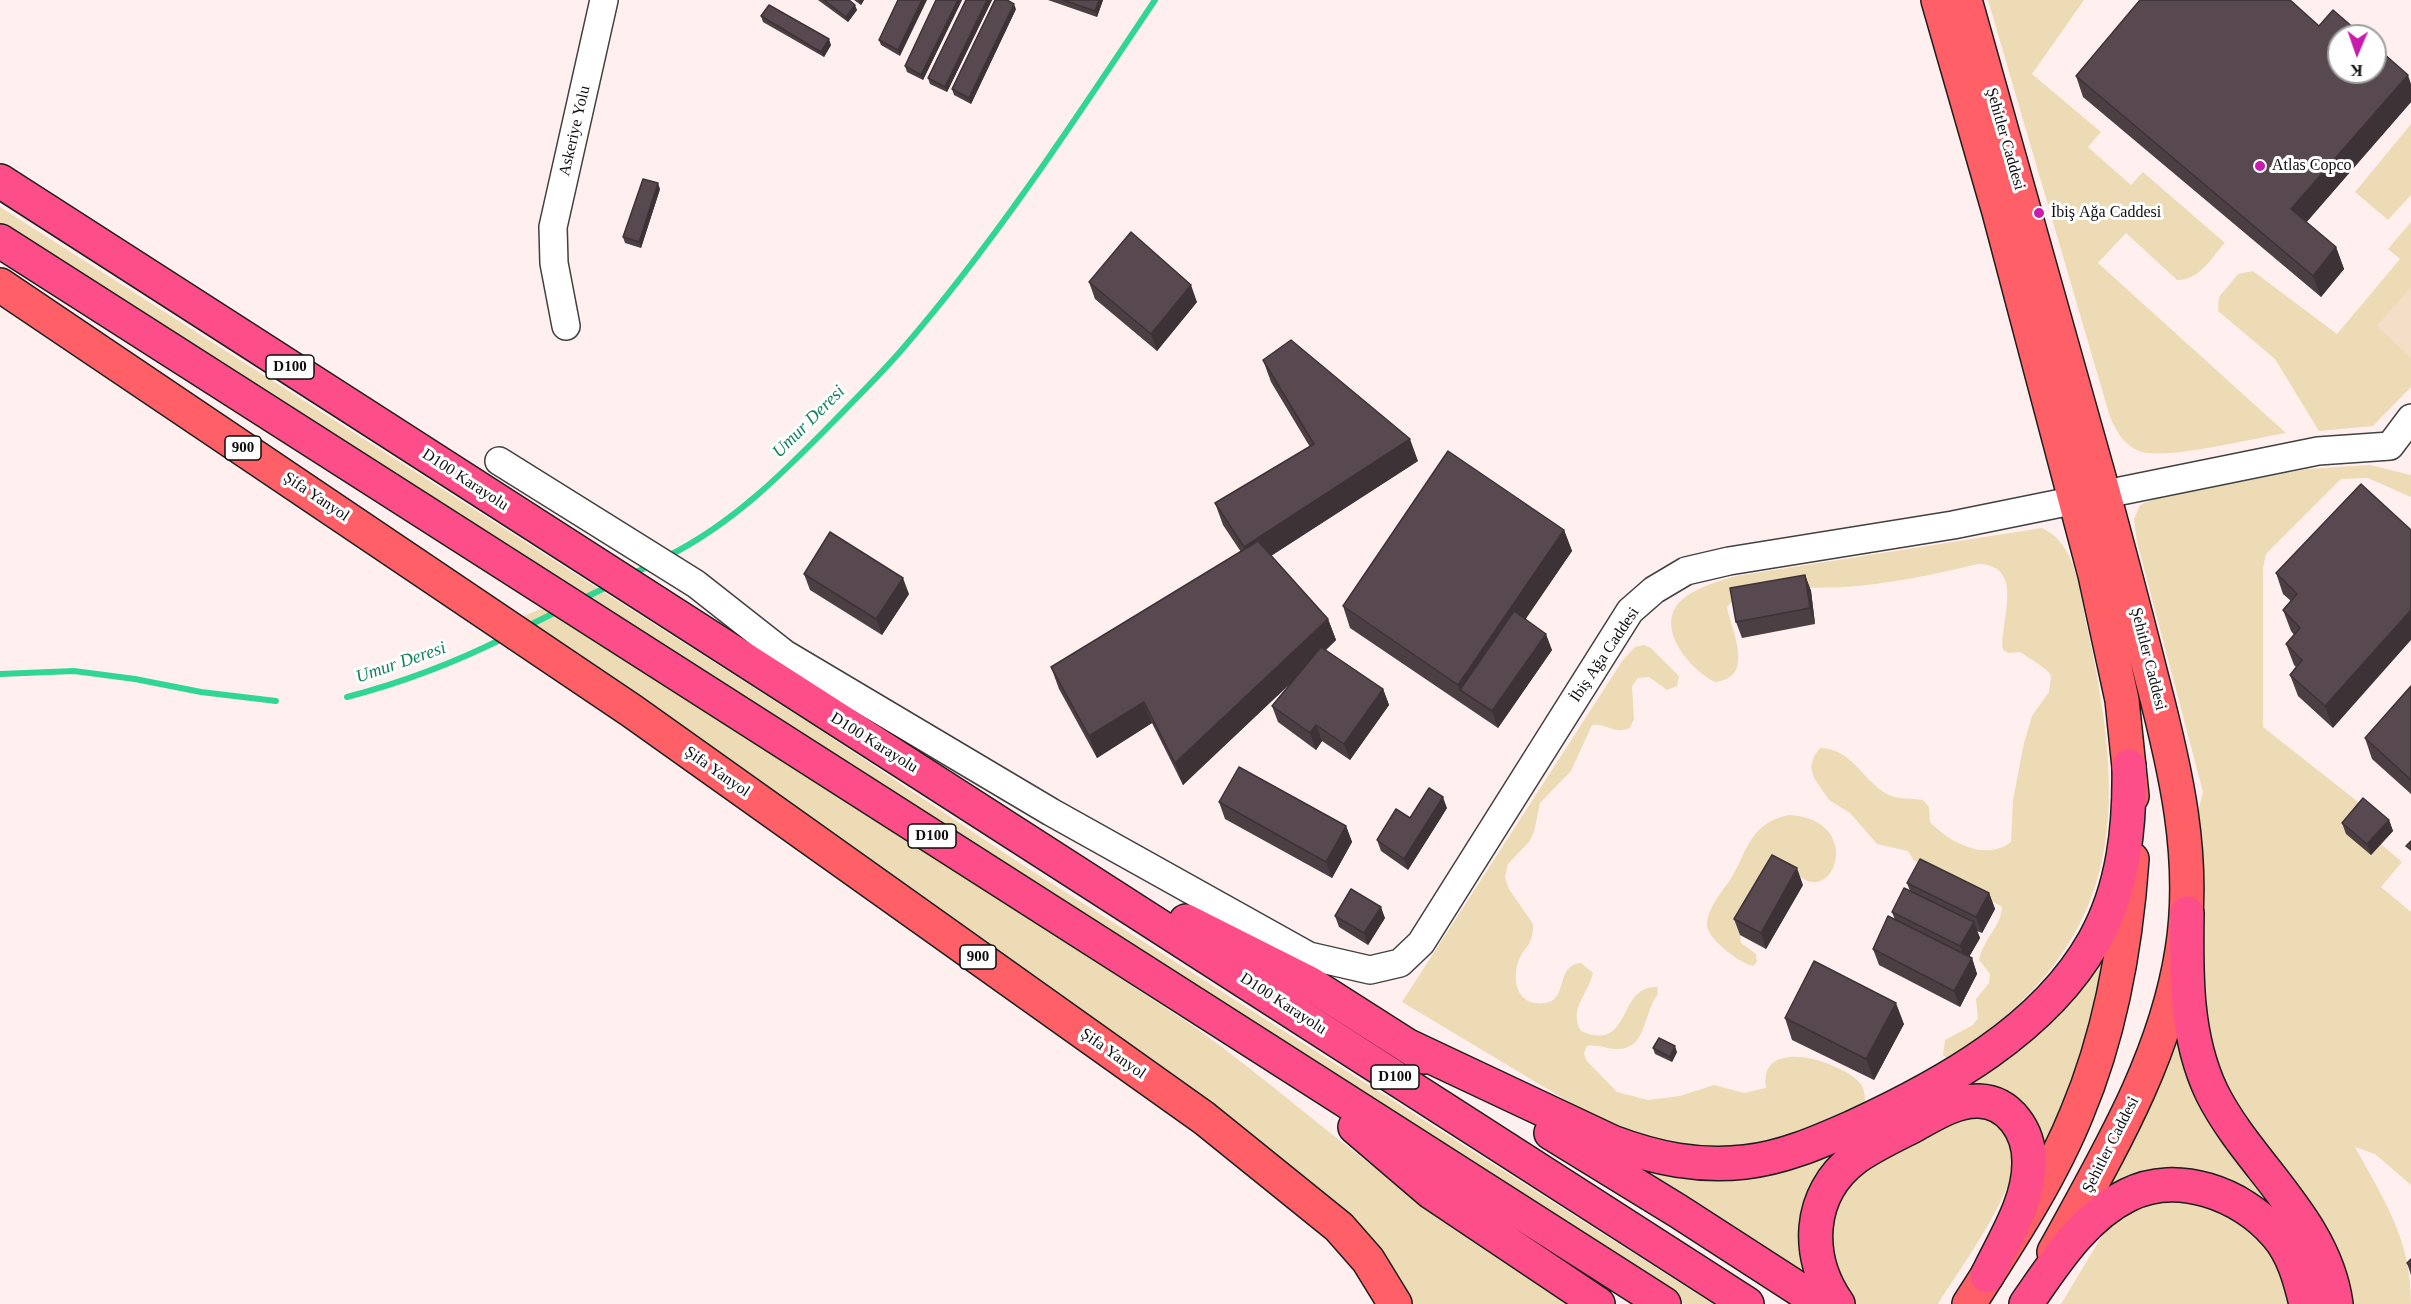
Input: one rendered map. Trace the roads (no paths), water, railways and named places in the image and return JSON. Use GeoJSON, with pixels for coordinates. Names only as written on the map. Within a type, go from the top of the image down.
{"type":"FeatureCollection","features":[{"type":"Feature","properties":{"kind":"highway","name":"D100 Karayolu"},"geometry":{"type":"LineString","coordinates":[[0,181],[659,607],[1042,849],[1747,1304]]}},
{"type":"Feature","properties":{"kind":"highway","name":"D100"},"geometry":{"type":"LineString","coordinates":[[0,241],[1664,1304]]}},
{"type":"Feature","properties":{"kind":"highway"},"geometry":{"type":"LineString","coordinates":[[1406,1045],[1612,1142],[1647,1155],[1678,1162],[1713,1164],[1748,1162],[1784,1154],[1826,1139],[1879,1114],[1972,1061],[2036,1012],[2059,990],[2094,941],[2114,893],[2125,845],[2129,766]]}},
{"type":"Feature","properties":{"kind":"highway"},"geometry":{"type":"LineString","coordinates":[[1042,849],[1309,984],[1678,1211],[1822,1304]]}},
{"type":"Feature","properties":{"kind":"highway"},"geometry":{"type":"LineString","coordinates":[[2187,913],[2187,988],[2193,1032],[2204,1074],[2212,1093],[2244,1145],[2291,1205],[2314,1241],[2330,1279],[2336,1304]]}},
{"type":"Feature","properties":{"kind":"highway"},"geometry":{"type":"LineString","coordinates":[[1260,1046],[1431,1191],[1598,1304]]}},
{"type":"Feature","properties":{"kind":"highway"},"geometry":{"type":"LineString","coordinates":[[1838,1304],[1821,1275],[1815,1245],[1819,1209],[1833,1181],[1856,1157],[1899,1133],[1947,1108],[1980,1101],[2006,1111],[2017,1121],[2025,1134],[2029,1162],[2019,1207],[1987,1276]]}},
{"type":"Feature","properties":{"kind":"highway"},"geometry":{"type":"LineString","coordinates":[[2026,1304],[2062,1254],[2092,1220],[2128,1195],[2167,1185],[2208,1190],[2244,1206],[2261,1218],[2288,1251],[2306,1304]]}},
{"type":"Feature","properties":{"kind":"main road","name":"Şehitler Caddesi"},"geometry":{"type":"LineString","coordinates":[[1938,0],[1999,212],[2088,496],[2127,576],[2173,765],[2185,844],[2187,913],[2176,983],[2152,1058],[2106,1157],[2026,1304]]}},
{"type":"Feature","properties":{"kind":"main road","name":"Şehitler Caddesi"},"geometry":{"type":"LineString","coordinates":[[1965,0],[2088,496],[2095,575],[2122,700],[2129,766],[2132,829],[2129,892],[2120,965],[2102,1043],[2069,1133],[1969,1304]]}},
{"type":"Feature","properties":{"kind":"main road","name":"Şifa Yanyol"},"geometry":{"type":"LineString","coordinates":[[0,285],[661,732],[1251,1154],[1340,1227],[1368,1260],[1395,1304]]}},
{"type":"Feature","properties":{"kind":"street","name":"Askeriye Yolu"},"geometry":{"type":"LineString","coordinates":[[566,326],[554,263],[553,227],[604,0]]}},
{"type":"Feature","properties":{"kind":"street","name":"İbiş Ağa Caddesi"},"geometry":{"type":"LineString","coordinates":[[499,462],[696,584],[785,654],[1051,812],[1309,956],[1370,970],[1400,963],[1421,943],[1630,611],[1654,590],[1686,571],[1729,561],[1953,525],[2318,451],[2400,450],[2411,418]]}},
{"type":"Feature","properties":{"kind":"waterway","name":"Umur Deresi"},"geometry":{"type":"LineString","coordinates":[[668,556],[715,528],[758,495],[897,356],[1004,220],[1066,133],[1155,0]]}},
{"type":"Feature","properties":{"kind":"waterway","name":"Umur Deresi"},"geometry":{"type":"LineString","coordinates":[[630,575],[651,565]]}},
{"type":"Feature","properties":{"kind":"waterway","name":"Umur Deresi"},"geometry":{"type":"LineString","coordinates":[[582,599],[611,585]]}},
{"type":"Feature","properties":{"kind":"waterway","name":"Umur Deresi"},"geometry":{"type":"LineString","coordinates":[[526,627],[560,610]]}},
{"type":"Feature","properties":{"kind":"waterway","name":"Umur Deresi"},"geometry":{"type":"LineString","coordinates":[[347,697],[428,671],[506,637]]}},
{"type":"Feature","properties":{"kind":"waterway","name":"Umur Deresi"},"geometry":{"type":"LineString","coordinates":[[0,674],[74,671],[135,679],[201,692],[276,701]]}},
{"type":"Feature","properties":{"kind":"place","name":"Atlas Copco"},"geometry":{"type":"Point","coordinates":[2260,166]}},
{"type":"Feature","properties":{"kind":"place","name":"İbiş Ağa Caddesi"},"geometry":{"type":"Point","coordinates":[2039,213]}}]}
